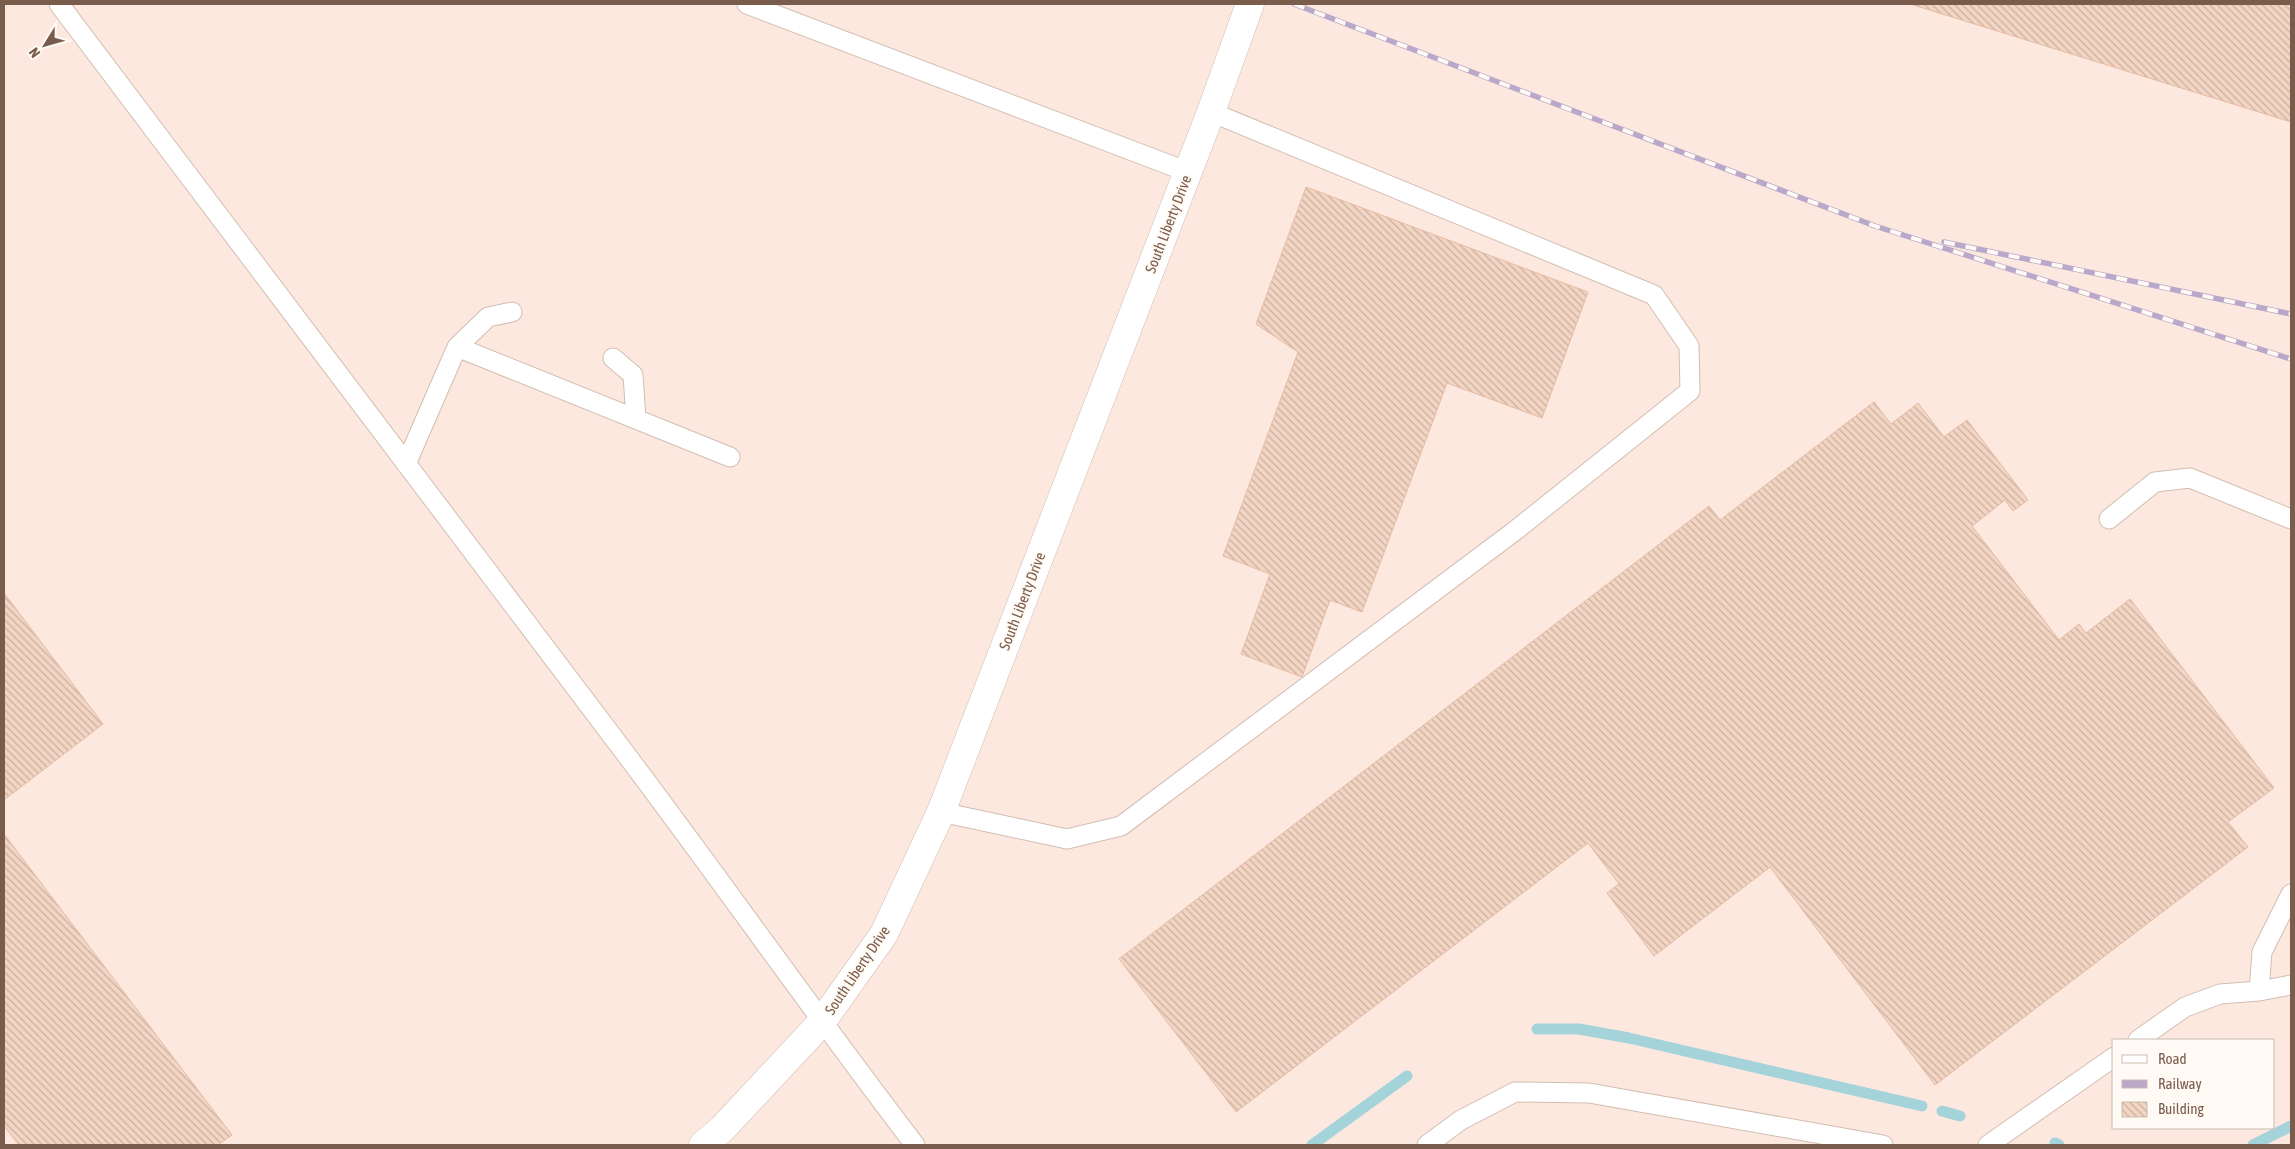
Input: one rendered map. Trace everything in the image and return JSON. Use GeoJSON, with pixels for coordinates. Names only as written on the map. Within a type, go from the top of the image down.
{"type":"FeatureCollection","features":[{"type":"Feature","properties":{"kind":"street","name":"South Liberty Drive"},"geometry":{"type":"LineString","coordinates":[[703,1145],[722,1129],[821,1023],[884,934],[941,812],[1211,112],[1250,4]]}},
{"type":"Feature","properties":{"kind":"lane"},"geometry":{"type":"LineString","coordinates":[[59,4],[700,853],[821,1023],[915,1145]]}},
{"type":"Feature","properties":{"kind":"lane"},"geometry":{"type":"LineString","coordinates":[[747,4],[1188,172]]}},
{"type":"Feature","properties":{"kind":"lane"},"geometry":{"type":"LineString","coordinates":[[941,812],[1067,839],[1121,826],[1516,530],[1690,391],[1689,346],[1654,295],[1211,112]]}},
{"type":"Feature","properties":{"kind":"lane"},"geometry":{"type":"LineString","coordinates":[[406,464],[457,347],[488,317],[512,312]]}},
{"type":"Feature","properties":{"kind":"lane"},"geometry":{"type":"LineString","coordinates":[[457,347],[730,457]]}},
{"type":"Feature","properties":{"kind":"lane"},"geometry":{"type":"LineString","coordinates":[[613,358],[633,375],[636,420]]}},
{"type":"Feature","properties":{"kind":"lane"},"geometry":{"type":"LineString","coordinates":[[2109,519],[2155,482],[2190,478],[2291,519]]}},
{"type":"Feature","properties":{"kind":"lane"},"geometry":{"type":"LineString","coordinates":[[2259,991],[2262,952],[2291,894]]}},
{"type":"Feature","properties":{"kind":"lane"},"geometry":{"type":"LineString","coordinates":[[2139,1039],[2185,1007],[2220,994],[2259,991],[2291,985]]}},
{"type":"Feature","properties":{"kind":"lane"},"geometry":{"type":"LineString","coordinates":[[1988,1145],[2112,1058]]}},
{"type":"Feature","properties":{"kind":"lane"},"geometry":{"type":"LineString","coordinates":[[1427,1145],[1461,1120],[1515,1092],[1589,1093],[1883,1145]]}},
{"type":"Feature","properties":{"kind":"shaded area"},"geometry":{"type":"Polygon","coordinates":[[[4,4],[2291,4],[2291,1145],[4,1145],[4,4]]]}},
{"type":"Feature","properties":{"kind":"building"},"geometry":{"type":"Polygon","coordinates":[[[1910,4],[2291,4],[2291,122],[1910,4]]]}},
{"type":"Feature","properties":{"kind":"building"},"geometry":{"type":"Polygon","coordinates":[[[1306,187],[1588,292],[1542,418],[1447,383],[1362,612],[1330,600],[1302,677],[1241,654],[1270,574],[1223,556],[1298,352],[1256,324],[1306,187]]]}},
{"type":"Feature","properties":{"kind":"building"},"geometry":{"type":"Polygon","coordinates":[[[1874,402],[1891,424],[1918,403],[1944,437],[1967,420],[2028,500],[2013,511],[2005,500],[1972,526],[2059,640],[2079,624],[2086,633],[2130,599],[2274,788],[2228,822],[2248,847],[1935,1085],[1770,867],[1654,956],[1607,893],[1619,884],[1588,843],[1236,1112],[1119,959],[1709,506],[1720,520],[1874,402]]]}},
{"type":"Feature","properties":{"kind":"building"},"geometry":{"type":"Polygon","coordinates":[[[4,593],[103,724],[4,800],[4,593]]]}},
{"type":"Feature","properties":{"kind":"building"},"geometry":{"type":"Polygon","coordinates":[[[4,834],[232,1135],[218,1145],[19,1145],[4,1126],[4,834]]]}},
{"type":"Feature","properties":{"kind":"waterway"},"geometry":{"type":"LineString","coordinates":[[1537,1029],[1579,1029],[1629,1038],[1922,1106]]}},
{"type":"Feature","properties":{"kind":"waterway"},"geometry":{"type":"LineString","coordinates":[[1312,1145],[1407,1076]]}},
{"type":"Feature","properties":{"kind":"waterway"},"geometry":{"type":"LineString","coordinates":[[1942,1111],[1960,1116]]}},
{"type":"Feature","properties":{"kind":"waterway"},"geometry":{"type":"LineString","coordinates":[[2253,1145],[2291,1126]]}},
{"type":"Feature","properties":{"kind":"waterway"},"geometry":{"type":"LineString","coordinates":[[2055,1143],[2059,1145]]}},
{"type":"Feature","properties":{"kind":"railway"},"geometry":{"type":"LineString","coordinates":[[1294,4],[1875,226],[2291,359]]}},
{"type":"Feature","properties":{"kind":"railway"},"geometry":{"type":"LineString","coordinates":[[1944,242],[2291,314]]}}]}
